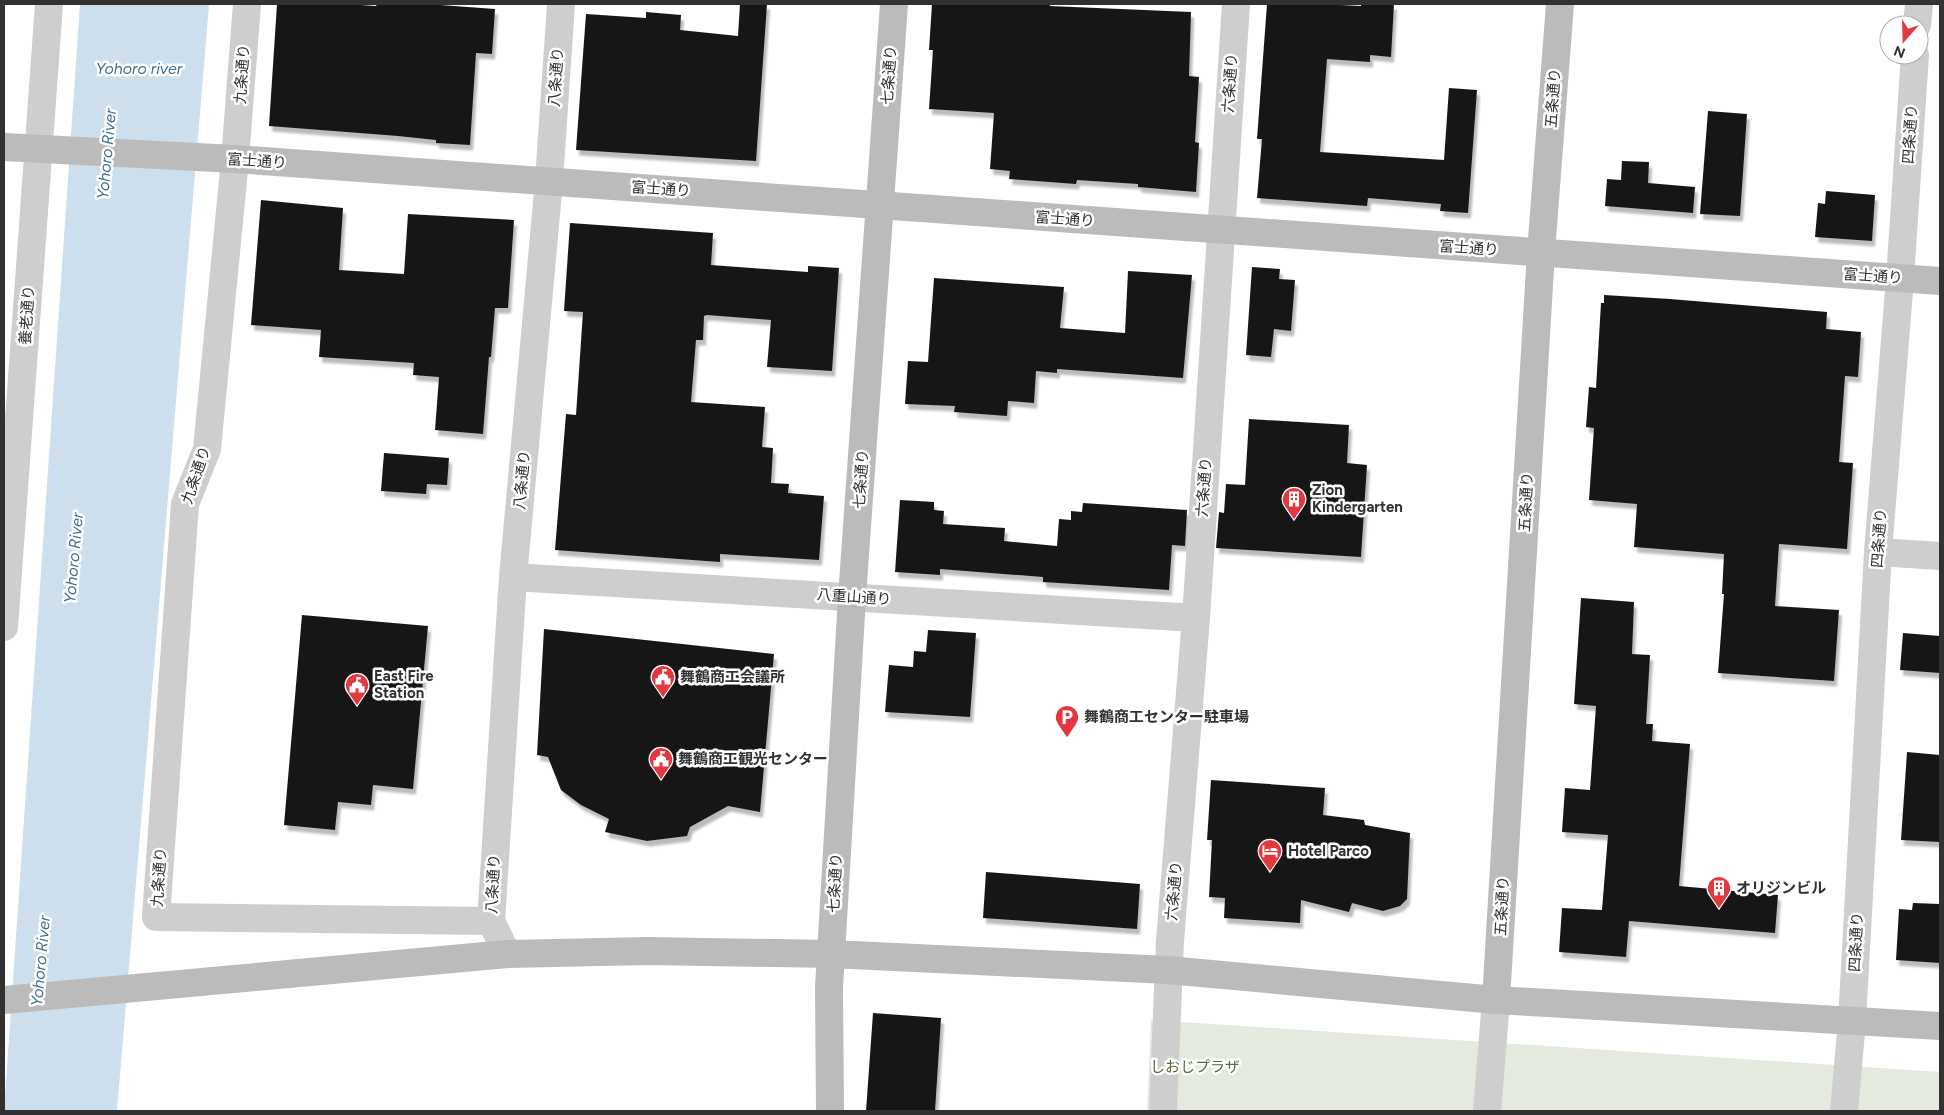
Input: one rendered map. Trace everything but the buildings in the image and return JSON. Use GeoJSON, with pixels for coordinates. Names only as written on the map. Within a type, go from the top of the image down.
{"type":"FeatureCollection","features":[{"type":"Feature","properties":{"kind":"street","name":"養老通り"},"geometry":{"type":"LineString","coordinates":[[4,627],[51,150],[49,4]]}},
{"type":"Feature","properties":{"kind":"street","name":"九条通り"},"geometry":{"type":"LineString","coordinates":[[247,4],[236,159],[207,449],[185,504],[156,917],[491,921]]}},
{"type":"Feature","properties":{"kind":"street","name":"八条通り"},"geometry":{"type":"LineString","coordinates":[[506,954],[491,921],[513,577],[549,182],[561,4]]}},
{"type":"Feature","properties":{"kind":"street","name":"七条通り"},"geometry":{"type":"LineString","coordinates":[[830,1111],[829,988],[852,597],[894,4]]}},
{"type":"Feature","properties":{"kind":"street","name":"六条通り"},"geometry":{"type":"LineString","coordinates":[[1163,1111],[1168,970],[1196,618],[1236,4]]}},
{"type":"Feature","properties":{"kind":"street","name":"五条通り"},"geometry":{"type":"LineString","coordinates":[[1496,1000],[1541,252],[1560,4]]}},
{"type":"Feature","properties":{"kind":"street","name":"四条通り"},"geometry":{"type":"LineString","coordinates":[[1844,1111],[1852,1021],[1878,552],[1900,278],[1914,65]]}},
{"type":"Feature","properties":{"kind":"street"},"geometry":{"type":"LineString","coordinates":[[4,147],[51,150]]}},
{"type":"Feature","properties":{"kind":"street","name":"富士通り"},"geometry":{"type":"LineString","coordinates":[[51,150],[236,159],[1940,281]]}},
{"type":"Feature","properties":{"kind":"street"},"geometry":{"type":"LineString","coordinates":[[1878,552],[1940,556]]}},
{"type":"Feature","properties":{"kind":"street","name":"八重山通り"},"geometry":{"type":"LineString","coordinates":[[513,577],[1196,618]]}},
{"type":"Feature","properties":{"kind":"street"},"geometry":{"type":"LineString","coordinates":[[4,1000],[506,954],[648,952],[831,954],[1168,970],[1496,1000],[1940,1026]]}},
{"type":"Feature","properties":{"kind":"street"},"geometry":{"type":"LineString","coordinates":[[1487,1111],[1496,1000]]}},
{"type":"Feature","properties":{"kind":"green space","name":"しおじプラザ"},"geometry":{"type":"Polygon","coordinates":[[[1151,1020],[1940,1072],[1940,1111],[1147,1111],[1151,1020]]]}},
{"type":"Feature","properties":{"kind":"water","name":"Yohoro river"},"geometry":{"type":"Polygon","coordinates":[[[80,4],[209,4],[117,1111],[4,1111],[80,4]]]}},
{"type":"Feature","properties":{"kind":"place","name":"Zion Kindergarten"},"geometry":{"type":"Point","coordinates":[1294,520]}},
{"type":"Feature","properties":{"kind":"place","name":"舞鶴商工会議所"},"geometry":{"type":"Point","coordinates":[663,698]}},
{"type":"Feature","properties":{"kind":"place","name":"East Fire Station"},"geometry":{"type":"Point","coordinates":[357,706]}},
{"type":"Feature","properties":{"kind":"place","name":"舞鶴商工センター駐車場"},"geometry":{"type":"Point","coordinates":[1067,738]}},
{"type":"Feature","properties":{"kind":"place","name":"舞鶴商工観光センター"},"geometry":{"type":"Point","coordinates":[661,780]}},
{"type":"Feature","properties":{"kind":"place","name":"Hotel Parco"},"geometry":{"type":"Point","coordinates":[1270,872]}},
{"type":"Feature","properties":{"kind":"place","name":"オリジンビル"},"geometry":{"type":"Point","coordinates":[1719,909]}},
{"type":"Feature","properties":{"kind":"water label","name":"Yohoro River"},"geometry":{"type":"Point","coordinates":[106,154]}},
{"type":"Feature","properties":{"kind":"water label","name":"Yohoro River"},"geometry":{"type":"Point","coordinates":[73,558]}},
{"type":"Feature","properties":{"kind":"water label","name":"Yohoro River"},"geometry":{"type":"Point","coordinates":[40,961]}}]}
